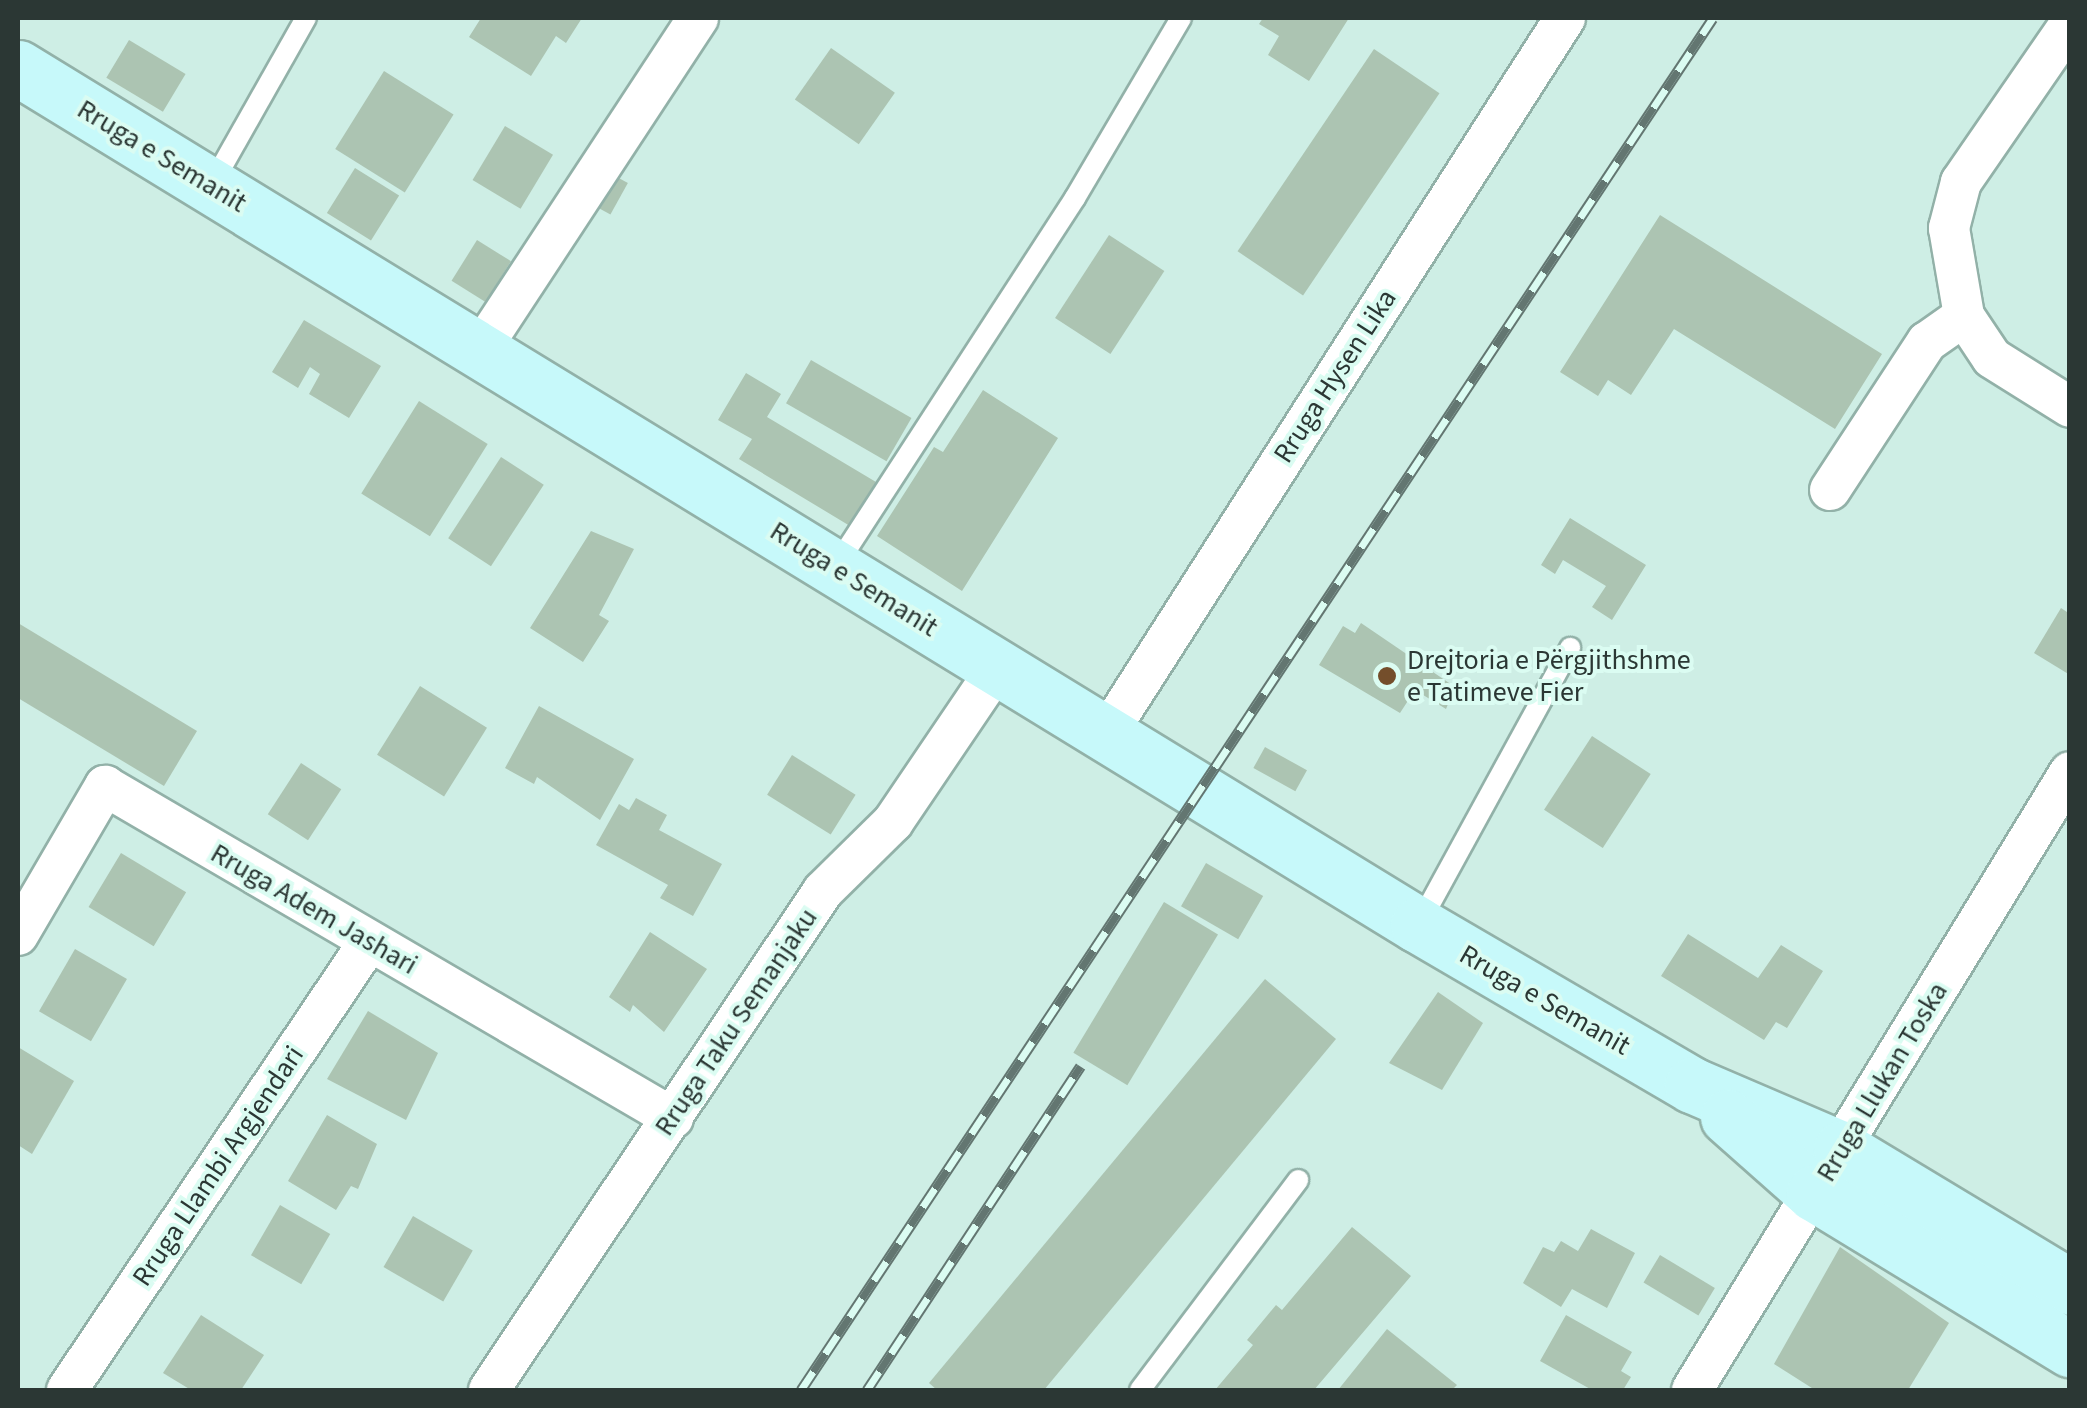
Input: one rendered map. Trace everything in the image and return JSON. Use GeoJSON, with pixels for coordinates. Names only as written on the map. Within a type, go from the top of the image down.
{"type":"FeatureCollection","features":[{"type":"Feature","properties":{"kind":"main road","name":"Rruga e Semanit"},"geometry":{"type":"LineString","coordinates":[[18,68],[1418,925],[1692,1085],[1828,1171],[2070,1349]]}},
{"type":"Feature","properties":{"kind":"main road","name":"Rruga e Semanit"},"geometry":{"type":"LineString","coordinates":[[1828,1171],[2070,1287]]}},
{"type":"Feature","properties":{"kind":"street"},"geometry":{"type":"LineString","coordinates":[[480,350],[698,18]]}},
{"type":"Feature","properties":{"kind":"street","name":"Rruga Hysen Lika"},"geometry":{"type":"LineString","coordinates":[[1106,735],[1565,18]]}},
{"type":"Feature","properties":{"kind":"street"},"geometry":{"type":"LineString","coordinates":[[2070,24],[1960,182],[1949,228],[1964,316],[1992,358],[2070,407]]}},
{"type":"Feature","properties":{"kind":"street"},"geometry":{"type":"LineString","coordinates":[[1830,490],[1927,342],[1964,316]]}},
{"type":"Feature","properties":{"kind":"street","name":"Rruga Taku Semanjaku"},"geometry":{"type":"LineString","coordinates":[[489,1390],[824,892],[893,822],[998,667]]}},
{"type":"Feature","properties":{"kind":"street","name":"Rruga Adem Jashari"},"geometry":{"type":"LineString","coordinates":[[18,935],[35,874],[105,786],[673,1118]]}},
{"type":"Feature","properties":{"kind":"street","name":"Rruga Llukan Toska"},"geometry":{"type":"LineString","coordinates":[[1692,1390],[2063,798]]}},
{"type":"Feature","properties":{"kind":"street","name":"Rruga Llambi Argjendari"},"geometry":{"type":"LineString","coordinates":[[67,1390],[369,942]]}},
{"type":"Feature","properties":{"kind":"lane"},"geometry":{"type":"LineString","coordinates":[[211,186],[306,18]]}},
{"type":"Feature","properties":{"kind":"lane"},"geometry":{"type":"LineString","coordinates":[[835,567],[1075,198],[1181,18]]}},
{"type":"Feature","properties":{"kind":"lane"},"geometry":{"type":"LineString","coordinates":[[1418,925],[1570,648]]}},
{"type":"Feature","properties":{"kind":"lane"},"geometry":{"type":"LineString","coordinates":[[1140,1390],[1298,1180]]}},
{"type":"Feature","properties":{"kind":"building"},"geometry":{"type":"Polygon","coordinates":[[[481,18],[582,18],[566,43],[556,36],[531,76],[469,37],[481,18]]]}},
{"type":"Feature","properties":{"kind":"building"},"geometry":{"type":"Polygon","coordinates":[[[1263,18],[1349,18],[1309,81],[1268,55],[1279,36],[1259,24],[1263,18]]]}},
{"type":"Feature","properties":{"kind":"building"},"geometry":{"type":"Polygon","coordinates":[[[129,40],[186,74],[163,112],[106,78],[129,40]]]}},
{"type":"Feature","properties":{"kind":"building"},"geometry":{"type":"Polygon","coordinates":[[[831,48],[895,93],[859,144],[795,100],[831,48]]]}},
{"type":"Feature","properties":{"kind":"building"},"geometry":{"type":"Polygon","coordinates":[[[1374,49],[1439,93],[1303,295],[1238,251],[1374,49]]]}},
{"type":"Feature","properties":{"kind":"building"},"geometry":{"type":"Polygon","coordinates":[[[384,71],[454,114],[405,192],[335,149],[384,71]]]}},
{"type":"Feature","properties":{"kind":"building"},"geometry":{"type":"Polygon","coordinates":[[[505,126],[553,155],[521,209],[473,180],[505,126]]]}},
{"type":"Feature","properties":{"kind":"building"},"geometry":{"type":"Polygon","coordinates":[[[355,168],[399,196],[371,241],[327,213],[355,168]]]}},
{"type":"Feature","properties":{"kind":"building"},"geometry":{"type":"Polygon","coordinates":[[[606,171],[628,183],[610,215],[589,202],[606,171]]]}},
{"type":"Feature","properties":{"kind":"building"},"geometry":{"type":"Polygon","coordinates":[[[1660,215],[1882,354],[1835,429],[1674,329],[1631,395],[1608,380],[1598,396],[1560,372],[1660,215]]]}},
{"type":"Feature","properties":{"kind":"building"},"geometry":{"type":"Polygon","coordinates":[[[1109,235],[1164,271],[1110,354],[1055,318],[1109,235]]]}},
{"type":"Feature","properties":{"kind":"building"},"geometry":{"type":"Polygon","coordinates":[[[477,240],[511,261],[485,302],[452,281],[477,240]]]}},
{"type":"Feature","properties":{"kind":"building"},"geometry":{"type":"Polygon","coordinates":[[[304,320],[381,366],[349,418],[309,394],[320,374],[310,367],[298,388],[272,372],[304,320]]]}},
{"type":"Feature","properties":{"kind":"building"},"geometry":{"type":"Polygon","coordinates":[[[811,360],[911,418],[886,461],[786,403],[811,360]]]}},
{"type":"Feature","properties":{"kind":"building"},"geometry":{"type":"Polygon","coordinates":[[[746,373],[781,394],[767,417],[876,482],[850,526],[739,459],[752,439],[718,420],[746,373]]]}},
{"type":"Feature","properties":{"kind":"building"},"geometry":{"type":"Polygon","coordinates":[[[983,390],[1058,438],[962,591],[877,536],[934,447],[943,452],[983,390]]]}},
{"type":"Feature","properties":{"kind":"building"},"geometry":{"type":"Polygon","coordinates":[[[419,401],[488,444],[430,536],[361,493],[419,401]]]}},
{"type":"Feature","properties":{"kind":"building"},"geometry":{"type":"Polygon","coordinates":[[[501,457],[544,485],[491,566],[448,538],[501,457]]]}},
{"type":"Feature","properties":{"kind":"building"},"geometry":{"type":"Polygon","coordinates":[[[1570,518],[1646,565],[1612,620],[1592,607],[1606,586],[1563,560],[1555,574],[1541,565],[1570,518]]]}},
{"type":"Feature","properties":{"kind":"building"},"geometry":{"type":"Polygon","coordinates":[[[591,531],[634,549],[599,615],[609,621],[583,662],[530,628],[591,531]]]}},
{"type":"Feature","properties":{"kind":"building"},"geometry":{"type":"Polygon","coordinates":[[[2061,608],[2070,614],[2070,675],[2034,653],[2061,608]]]}},
{"type":"Feature","properties":{"kind":"building"},"geometry":{"type":"Polygon","coordinates":[[[18,623],[197,731],[164,786],[18,698],[18,623]]]}},
{"type":"Feature","properties":{"kind":"building","name":"Drejtoria e Përgjithshme e Tatimeve Fier"},"geometry":{"type":"Polygon","coordinates":[[[1361,623],[1455,687],[1446,709],[1415,690],[1400,713],[1319,665],[1343,626],[1355,633],[1361,623]]]}},
{"type":"Feature","properties":{"kind":"building"},"geometry":{"type":"Polygon","coordinates":[[[420,686],[487,728],[444,797],[377,755],[420,686]]]}},
{"type":"Feature","properties":{"kind":"building"},"geometry":{"type":"Polygon","coordinates":[[[539,706],[634,759],[600,820],[537,777],[534,784],[505,768],[539,706]]]}},
{"type":"Feature","properties":{"kind":"building"},"geometry":{"type":"Polygon","coordinates":[[[1592,736],[1651,774],[1603,848],[1544,810],[1592,736]]]}},
{"type":"Feature","properties":{"kind":"building"},"geometry":{"type":"Polygon","coordinates":[[[1265,747],[1307,770],[1295,791],[1253,768],[1265,747]]]}},
{"type":"Feature","properties":{"kind":"building"},"geometry":{"type":"Polygon","coordinates":[[[792,755],[856,795],[831,835],[767,795],[792,755]]]}},
{"type":"Feature","properties":{"kind":"building"},"geometry":{"type":"Polygon","coordinates":[[[301,763],[341,789],[308,840],[268,814],[301,763]]]}},
{"type":"Feature","properties":{"kind":"building"},"geometry":{"type":"Polygon","coordinates":[[[636,798],[667,815],[659,830],[722,864],[693,916],[660,898],[668,885],[596,845],[619,804],[629,810],[636,798]]]}},
{"type":"Feature","properties":{"kind":"building"},"geometry":{"type":"Polygon","coordinates":[[[121,853],[186,892],[154,946],[89,907],[121,853]]]}},
{"type":"Feature","properties":{"kind":"building"},"geometry":{"type":"Polygon","coordinates":[[[1206,863],[1263,896],[1238,939],[1181,906],[1206,863]]]}},
{"type":"Feature","properties":{"kind":"building"},"geometry":{"type":"Polygon","coordinates":[[[1164,902],[1218,934],[1127,1085],[1073,1053],[1164,902]]]}},
{"type":"Feature","properties":{"kind":"building"},"geometry":{"type":"Polygon","coordinates":[[[650,932],[707,969],[664,1032],[633,1005],[630,1012],[609,997],[650,932]]]}},
{"type":"Feature","properties":{"kind":"building"},"geometry":{"type":"Polygon","coordinates":[[[1688,934],[1758,978],[1781,945],[1823,971],[1787,1028],[1776,1022],[1764,1040],[1661,976],[1688,934]]]}},
{"type":"Feature","properties":{"kind":"building"},"geometry":{"type":"Polygon","coordinates":[[[75,949],[127,979],[91,1041],[39,1011],[75,949]]]}},
{"type":"Feature","properties":{"kind":"building"},"geometry":{"type":"Polygon","coordinates":[[[1265,979],[1336,1039],[1044,1390],[937,1390],[929,1383],[1265,979]]]}},
{"type":"Feature","properties":{"kind":"building"},"geometry":{"type":"Polygon","coordinates":[[[1438,992],[1483,1023],[1442,1090],[1389,1063],[1438,992]]]}},
{"type":"Feature","properties":{"kind":"building"},"geometry":{"type":"Polygon","coordinates":[[[368,1011],[438,1053],[406,1120],[327,1079],[368,1011]]]}},
{"type":"Feature","properties":{"kind":"building"},"geometry":{"type":"Polygon","coordinates":[[[18,1047],[74,1081],[32,1154],[18,1145],[18,1047]]]}},
{"type":"Feature","properties":{"kind":"building"},"geometry":{"type":"Polygon","coordinates":[[[327,1115],[377,1144],[358,1189],[351,1186],[336,1210],[288,1181],[327,1115]]]}},
{"type":"Feature","properties":{"kind":"building"},"geometry":{"type":"Polygon","coordinates":[[[280,1205],[330,1234],[301,1284],[251,1255],[280,1205]]]}},
{"type":"Feature","properties":{"kind":"building"},"geometry":{"type":"Polygon","coordinates":[[[413,1216],[473,1250],[443,1302],[384,1267],[413,1216]]]}},
{"type":"Feature","properties":{"kind":"building"},"geometry":{"type":"Polygon","coordinates":[[[1352,1227],[1411,1276],[1314,1390],[1215,1390],[1253,1345],[1247,1340],[1276,1305],[1282,1310],[1352,1227]]]}},
{"type":"Feature","properties":{"kind":"building"},"geometry":{"type":"Polygon","coordinates":[[[1591,1229],[1635,1253],[1607,1308],[1572,1289],[1561,1307],[1523,1283],[1543,1247],[1554,1252],[1561,1241],[1578,1251],[1591,1229]]]}},
{"type":"Feature","properties":{"kind":"building"},"geometry":{"type":"Polygon","coordinates":[[[1840,1247],[1949,1323],[1908,1390],[1815,1390],[1774,1364],[1840,1247]]]}},
{"type":"Feature","properties":{"kind":"building"},"geometry":{"type":"Polygon","coordinates":[[[1660,1255],[1715,1288],[1698,1315],[1644,1282],[1660,1255]]]}},
{"type":"Feature","properties":{"kind":"building"},"geometry":{"type":"Polygon","coordinates":[[[201,1315],[264,1355],[241,1390],[191,1390],[163,1373],[201,1315]]]}},
{"type":"Feature","properties":{"kind":"building"},"geometry":{"type":"Polygon","coordinates":[[[1566,1315],[1632,1352],[1621,1371],[1631,1377],[1623,1390],[1592,1390],[1540,1361],[1566,1315]]]}},
{"type":"Feature","properties":{"kind":"building"},"geometry":{"type":"Polygon","coordinates":[[[1387,1329],[1457,1385],[1452,1390],[1338,1390],[1387,1329]]]}},
{"type":"Feature","properties":{"kind":"railway"},"geometry":{"type":"LineString","coordinates":[[801,1390],[1713,18]]}},
{"type":"Feature","properties":{"kind":"railway"},"geometry":{"type":"LineString","coordinates":[[867,1390],[1081,1066]]}},
{"type":"Feature","properties":{"kind":"place","name":"Drejtoria e Përgjithshme e Tatimeve Fier"},"geometry":{"type":"Point","coordinates":[1387,676]}}]}
